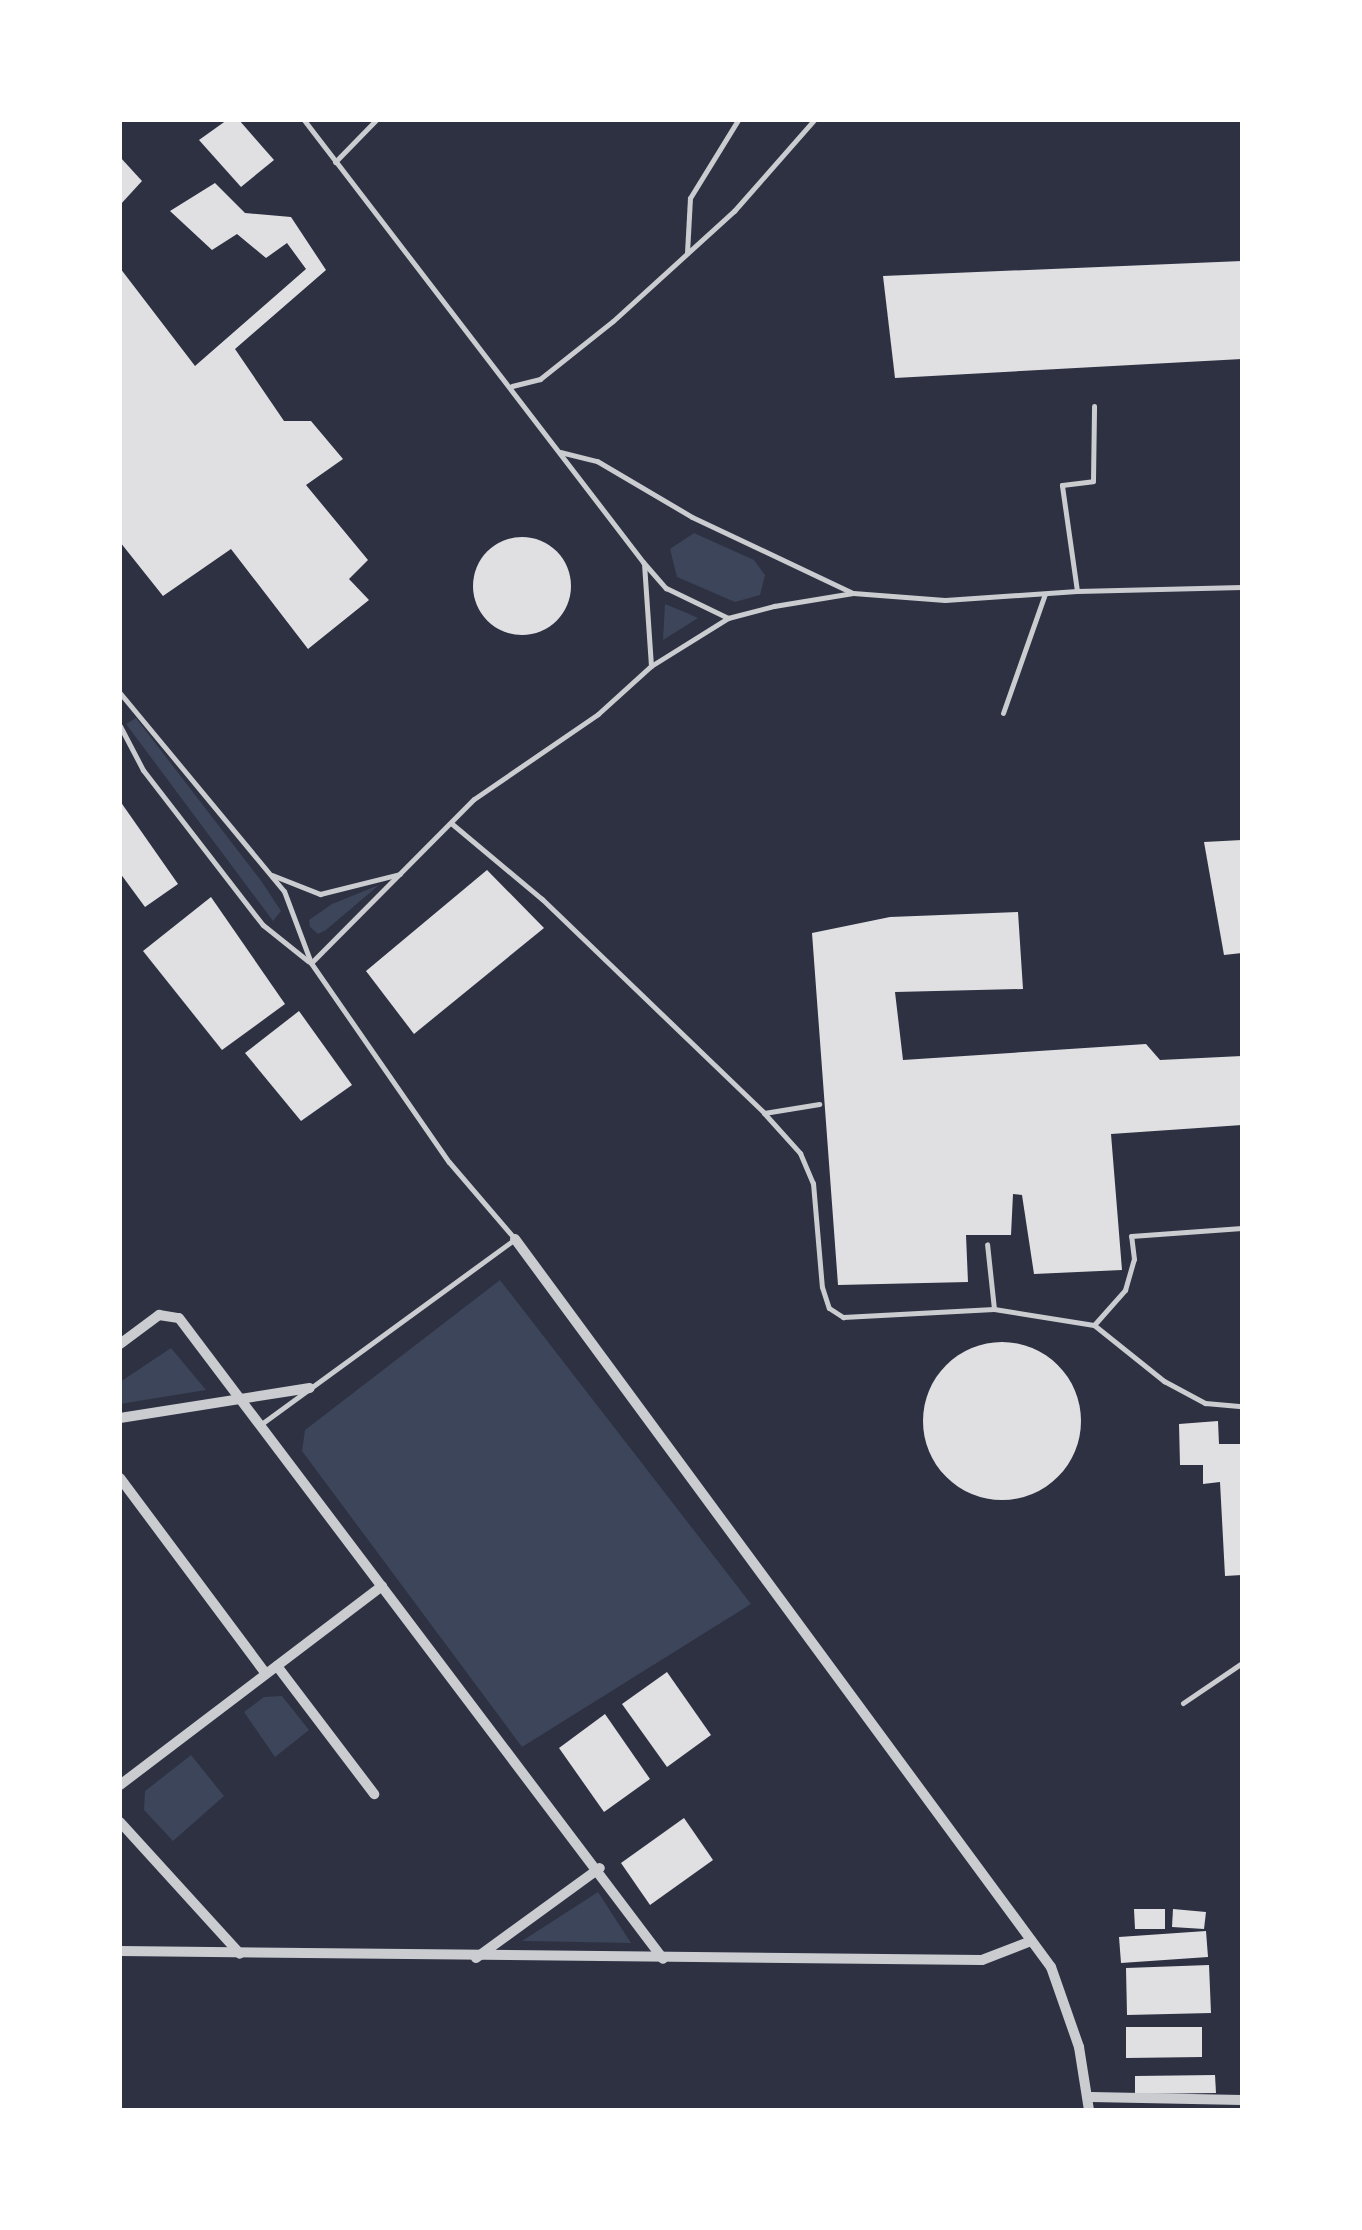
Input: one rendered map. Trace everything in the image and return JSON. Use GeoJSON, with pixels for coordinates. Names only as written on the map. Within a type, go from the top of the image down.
{"type":"FeatureCollection","features":[{"type":"Feature","properties":{"kind":"street"},"geometry":{"type":"LineString","coordinates":[[515,1240],[1061,1982],[1091,2097],[1089,2110]]}},
{"type":"Feature","properties":{"kind":"street"},"geometry":{"type":"LineString","coordinates":[[120,1344],[159,1315],[179,1318],[600,1868],[663,1959]]}},
{"type":"Feature","properties":{"kind":"street"},"geometry":{"type":"LineString","coordinates":[[120,1418],[310,1388]]}},
{"type":"Feature","properties":{"kind":"street"},"geometry":{"type":"LineString","coordinates":[[120,1478],[266,1674]]}},
{"type":"Feature","properties":{"kind":"street"},"geometry":{"type":"LineString","coordinates":[[120,1785],[382,1586]]}},
{"type":"Feature","properties":{"kind":"street"},"geometry":{"type":"LineString","coordinates":[[277,1666],[374,1794]]}},
{"type":"Feature","properties":{"kind":"street"},"geometry":{"type":"LineString","coordinates":[[120,1822],[240,1954]]}},
{"type":"Feature","properties":{"kind":"street"},"geometry":{"type":"LineString","coordinates":[[476,1958],[600,1868]]}},
{"type":"Feature","properties":{"kind":"street"},"geometry":{"type":"LineString","coordinates":[[120,1951],[476,1958],[982,1960],[1031,1942]]}},
{"type":"Feature","properties":{"kind":"street"},"geometry":{"type":"LineString","coordinates":[[1091,2097],[1242,2100]]}},
{"type":"Feature","properties":{"kind":"lane"},"geometry":{"type":"LineString","coordinates":[[304,120],[643,562],[666,588],[728,618]]}},
{"type":"Feature","properties":{"kind":"lane"},"geometry":{"type":"LineString","coordinates":[[335,162],[376,120]]}},
{"type":"Feature","properties":{"kind":"lane"},"geometry":{"type":"LineString","coordinates":[[687,254],[690,198],[738,120]]}},
{"type":"Feature","properties":{"kind":"lane"},"geometry":{"type":"LineString","coordinates":[[510,386],[540,379],[687,254],[814,120]]}},
{"type":"Feature","properties":{"kind":"lane"},"geometry":{"type":"LineString","coordinates":[[1076,591],[1062,485],[1093,481],[1094,406]]}},
{"type":"Feature","properties":{"kind":"lane"},"geometry":{"type":"LineString","coordinates":[[559,452],[596,460],[692,517],[853,593]]}},
{"type":"Feature","properties":{"kind":"lane"},"geometry":{"type":"LineString","coordinates":[[643,562],[652,666]]}},
{"type":"Feature","properties":{"kind":"lane"},"geometry":{"type":"LineString","coordinates":[[311,963],[332,934],[403,874],[452,823],[652,666],[728,618],[853,593],[945,600],[1076,591],[1242,587]]}},
{"type":"Feature","properties":{"kind":"lane"},"geometry":{"type":"LineString","coordinates":[[1002,713],[1045,594]]}},
{"type":"Feature","properties":{"kind":"lane"},"geometry":{"type":"LineString","coordinates":[[120,692],[269,873],[291,905],[311,963],[449,1162],[515,1240],[258,1426]]}},
{"type":"Feature","properties":{"kind":"lane"},"geometry":{"type":"LineString","coordinates":[[120,726],[143,770],[263,925],[311,963]]}},
{"type":"Feature","properties":{"kind":"lane"},"geometry":{"type":"LineString","coordinates":[[452,823],[542,899],[764,1113],[800,1154],[813,1183],[829,1308],[843,1317],[994,1309],[1094,1325],[1164,1381],[1205,1403],[1242,1406]]}},
{"type":"Feature","properties":{"kind":"lane"},"geometry":{"type":"LineString","coordinates":[[269,873],[320,894],[403,874]]}},
{"type":"Feature","properties":{"kind":"lane"},"geometry":{"type":"LineString","coordinates":[[764,1113],[820,1104]]}},
{"type":"Feature","properties":{"kind":"lane"},"geometry":{"type":"LineString","coordinates":[[1094,1325],[1124,1290],[1134,1259],[1131,1236],[1242,1228]]}},
{"type":"Feature","properties":{"kind":"lane"},"geometry":{"type":"LineString","coordinates":[[987,1244],[994,1309]]}},
{"type":"Feature","properties":{"kind":"lane"},"geometry":{"type":"LineString","coordinates":[[1183,1703],[1242,1663]]}},
{"type":"Feature","properties":{"kind":"shaded area"},"geometry":{"type":"Polygon","coordinates":[[[694,533],[754,560],[765,575],[760,595],[735,602],[677,577],[670,549],[694,533]]]}},
{"type":"Feature","properties":{"kind":"shaded area"},"geometry":{"type":"Polygon","coordinates":[[[665,604],[698,618],[663,640],[665,604]]]}},
{"type":"Feature","properties":{"kind":"shaded area"},"geometry":{"type":"Polygon","coordinates":[[[136,718],[262,882],[281,911],[273,921],[126,724],[136,718]]]}},
{"type":"Feature","properties":{"kind":"shaded area"},"geometry":{"type":"Polygon","coordinates":[[[379,885],[326,930],[318,934],[310,927],[309,920],[332,904],[379,885]]]}},
{"type":"Feature","properties":{"kind":"shaded area"},"geometry":{"type":"Polygon","coordinates":[[[500,1280],[751,1604],[522,1747],[302,1451],[305,1430],[500,1280]]]}},
{"type":"Feature","properties":{"kind":"shaded area"},"geometry":{"type":"Polygon","coordinates":[[[171,1348],[206,1390],[120,1404],[120,1382],[171,1348]]]}},
{"type":"Feature","properties":{"kind":"shaded area"},"geometry":{"type":"Polygon","coordinates":[[[282,1696],[309,1730],[275,1757],[244,1712],[264,1697],[282,1696]]]}},
{"type":"Feature","properties":{"kind":"shaded area"},"geometry":{"type":"Polygon","coordinates":[[[191,1755],[224,1796],[173,1841],[144,1810],[145,1791],[191,1755]]]}},
{"type":"Feature","properties":{"kind":"shaded area"},"geometry":{"type":"Polygon","coordinates":[[[598,1892],[631,1943],[522,1941],[598,1892]]]}},
{"type":"Feature","properties":{"kind":"building"},"geometry":{"type":"Polygon","coordinates":[[[227,120],[239,120],[274,160],[241,187],[199,140],[227,120]]]}},
{"type":"Feature","properties":{"kind":"building"},"geometry":{"type":"Polygon","coordinates":[[[120,157],[142,181],[120,205],[120,157]]]}},
{"type":"Feature","properties":{"kind":"building"},"geometry":{"type":"Polygon","coordinates":[[[215,183],[245,213],[291,217],[326,270],[235,349],[284,421],[311,421],[343,459],[306,485],[368,560],[349,579],[369,600],[308,649],[231,549],[163,596],[120,542],[120,268],[195,366],[306,269],[287,243],[266,258],[237,234],[212,250],[170,211],[215,183]]]}},
{"type":"Feature","properties":{"kind":"building"},"geometry":{"type":"Polygon","coordinates":[[[1242,261],[1242,359],[895,378],[883,276],[1242,261]]]}},
{"type":"Feature","properties":{"kind":"building"},"geometry":{"type":"Polygon","coordinates":[[[522,537],[541,541],[556,552],[567,567],[571,586],[567,605],[556,620],[541,631],[522,635],[503,631],[488,620],[477,605],[473,586],[477,567],[488,552],[503,541],[522,537]]]}},
{"type":"Feature","properties":{"kind":"building"},"geometry":{"type":"Polygon","coordinates":[[[120,801],[178,884],[145,907],[120,873],[120,801]]]}},
{"type":"Feature","properties":{"kind":"building"},"geometry":{"type":"Polygon","coordinates":[[[1242,840],[1242,953],[1224,955],[1204,842],[1242,840]]]}},
{"type":"Feature","properties":{"kind":"building"},"geometry":{"type":"Polygon","coordinates":[[[487,870],[544,928],[414,1034],[366,971],[487,870]]]}},
{"type":"Feature","properties":{"kind":"building"},"geometry":{"type":"Polygon","coordinates":[[[211,897],[285,1004],[222,1050],[143,951],[211,897]]]}},
{"type":"Feature","properties":{"kind":"building"},"geometry":{"type":"Polygon","coordinates":[[[1018,912],[1023,989],[895,992],[903,1060],[1146,1044],[1160,1060],[1242,1056],[1242,1125],[1111,1134],[1122,1270],[1034,1274],[1022,1195],[1013,1194],[1011,1235],[966,1235],[968,1282],[838,1285],[812,933],[890,917],[1018,912]]]}},
{"type":"Feature","properties":{"kind":"building"},"geometry":{"type":"Polygon","coordinates":[[[299,1011],[352,1085],[301,1121],[245,1053],[299,1011]]]}},
{"type":"Feature","properties":{"kind":"building"},"geometry":{"type":"Polygon","coordinates":[[[1002,1342],[1032,1348],[1058,1365],[1075,1391],[1081,1421],[1075,1451],[1058,1477],[1032,1494],[1002,1500],[972,1494],[946,1477],[929,1451],[923,1421],[929,1391],[946,1365],[972,1348],[1002,1342]]]}},
{"type":"Feature","properties":{"kind":"building"},"geometry":{"type":"Polygon","coordinates":[[[1218,1421],[1219,1444],[1242,1444],[1242,1575],[1225,1576],[1220,1482],[1203,1484],[1203,1465],[1180,1465],[1179,1424],[1218,1421]]]}},
{"type":"Feature","properties":{"kind":"building"},"geometry":{"type":"Polygon","coordinates":[[[667,1672],[711,1735],[667,1767],[622,1704],[667,1672]]]}},
{"type":"Feature","properties":{"kind":"building"},"geometry":{"type":"Polygon","coordinates":[[[605,1714],[650,1779],[604,1812],[559,1748],[605,1714]]]}},
{"type":"Feature","properties":{"kind":"building"},"geometry":{"type":"Polygon","coordinates":[[[684,1818],[713,1860],[650,1905],[621,1863],[684,1818]]]}},
{"type":"Feature","properties":{"kind":"building"},"geometry":{"type":"Polygon","coordinates":[[[1134,1909],[1165,1909],[1165,1929],[1135,1929],[1134,1909]]]}},
{"type":"Feature","properties":{"kind":"building"},"geometry":{"type":"Polygon","coordinates":[[[1173,1909],[1206,1912],[1204,1929],[1172,1927],[1173,1909]]]}},
{"type":"Feature","properties":{"kind":"building"},"geometry":{"type":"Polygon","coordinates":[[[1206,1931],[1208,1957],[1121,1963],[1119,1937],[1206,1931]]]}},
{"type":"Feature","properties":{"kind":"building"},"geometry":{"type":"Polygon","coordinates":[[[1209,1965],[1211,2013],[1127,2015],[1126,1968],[1209,1965]]]}},
{"type":"Feature","properties":{"kind":"building"},"geometry":{"type":"Polygon","coordinates":[[[1126,2027],[1202,2027],[1202,2057],[1126,2058],[1126,2027]]]}},
{"type":"Feature","properties":{"kind":"building"},"geometry":{"type":"Polygon","coordinates":[[[1215,2075],[1216,2093],[1135,2094],[1135,2076],[1215,2075]]]}}]}
